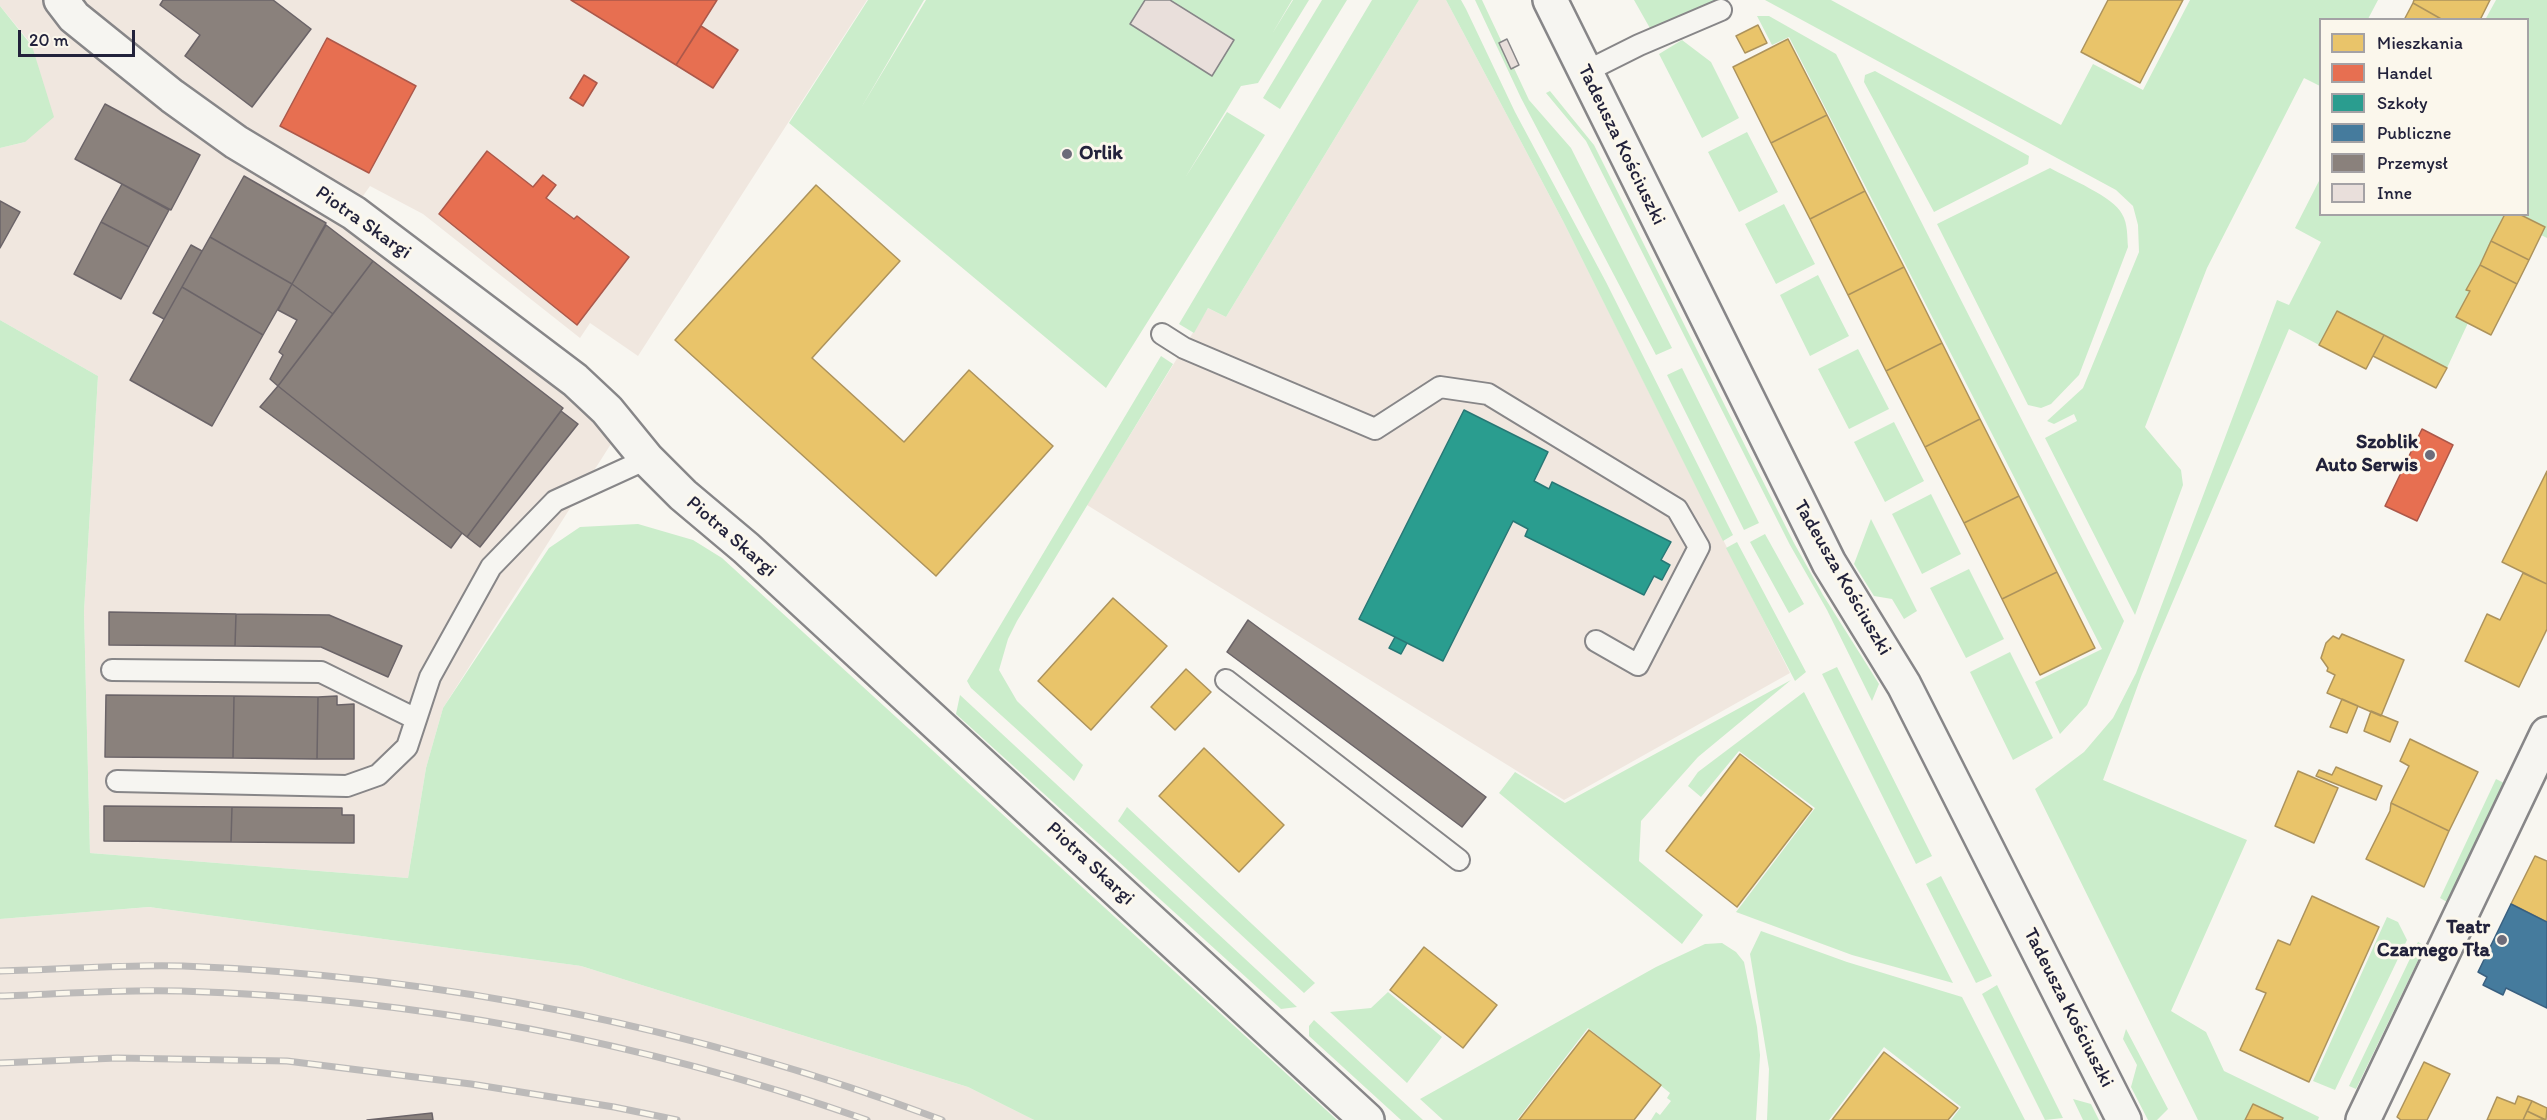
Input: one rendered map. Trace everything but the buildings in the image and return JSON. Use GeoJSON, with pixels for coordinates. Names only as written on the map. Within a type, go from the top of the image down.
{"type":"FeatureCollection","features":[{"type":"Feature","properties":{"kind":"street","name":"Piotra Skargi"},"geometry":{"type":"LineString","coordinates":[[61,0],[74,17],[172,96],[236,142],[354,213],[575,380],[607,410],[647,459],[683,495],[746,548],[1367,1120]]}},
{"type":"Feature","properties":{"kind":"street","name":"Tadeusza Kościuszki"},"geometry":{"type":"LineString","coordinates":[[1550,0],[1829,563],[1904,685],[2124,1120]]}},
{"type":"Feature","properties":{"kind":"street"},"geometry":{"type":"LineString","coordinates":[[2363,1120],[2547,734]]}},
{"type":"Feature","properties":{"kind":"lane"},"geometry":{"type":"LineString","coordinates":[[1584,72],[1721,10]]}},
{"type":"Feature","properties":{"kind":"lane"},"geometry":{"type":"LineString","coordinates":[[1162,334],[1184,348],[1375,429],[1440,387],[1488,394],[1677,509],[1699,547],[1638,665],[1596,641]]}},
{"type":"Feature","properties":{"kind":"lane"},"geometry":{"type":"LineString","coordinates":[[117,780],[347,786],[378,775],[407,747],[430,677],[491,567],[555,501],[647,459]]}},
{"type":"Feature","properties":{"kind":"lane"},"geometry":{"type":"LineString","coordinates":[[112,670],[321,672],[417,719]]}},
{"type":"Feature","properties":{"kind":"lane"},"geometry":{"type":"LineString","coordinates":[[1226,680],[1460,860]]}},
{"type":"Feature","properties":{"kind":"shaded area"},"geometry":{"type":"Polygon","coordinates":[[[0,0],[867,0],[638,356],[590,323],[580,338],[423,214],[370,186],[344,223],[616,436],[443,708],[426,768],[408,878],[90,853],[84,612],[98,376],[0,320],[0,148],[25,142],[33,46],[0,6],[0,0]]]}},
{"type":"Feature","properties":{"kind":"shaded area"},"geometry":{"type":"Polygon","coordinates":[[[1419,0],[1446,0],[1563,221],[1790,673],[1564,800],[1087,505],[1208,308],[1226,317],[1419,0]]]}},
{"type":"Feature","properties":{"kind":"shaded area"},"geometry":{"type":"Polygon","coordinates":[[[149,907],[581,966],[968,1087],[1034,1120],[0,1120],[0,919],[149,907]]]}},
{"type":"Feature","properties":{"kind":"green space"},"geometry":{"type":"Polygon","coordinates":[[[868,0],[924,0],[861,108],[926,0],[1292,0],[1272,34],[1293,0],[1309,0],[1258,83],[1241,86],[1185,178],[1227,112],[1265,135],[1106,388],[789,123],[868,0]]]}},
{"type":"Feature","properties":{"kind":"green space"},"geometry":{"type":"Polygon","coordinates":[[[1322,0],[1347,0],[1280,109],[1263,98],[1322,0]]]}},
{"type":"Feature","properties":{"kind":"green space"},"geometry":{"type":"Polygon","coordinates":[[[1372,0],[1419,0],[1226,317],[1208,308],[1194,333],[1179,324],[1372,0]]]}},
{"type":"Feature","properties":{"kind":"green space"},"geometry":{"type":"Polygon","coordinates":[[[1446,0],[1461,0],[1515,112],[1606,282],[1733,535],[1723,541],[1563,221],[1446,0]]]}},
{"type":"Feature","properties":{"kind":"green space"},"geometry":{"type":"Polygon","coordinates":[[[1475,0],[1482,0],[1529,100],[1571,148],[1672,348],[1656,355],[1521,98],[1475,0]]]}},
{"type":"Feature","properties":{"kind":"green space"},"geometry":{"type":"Polygon","coordinates":[[[1634,0],[1716,0],[1651,30],[1634,0]]]}},
{"type":"Feature","properties":{"kind":"green space"},"geometry":{"type":"Polygon","coordinates":[[[1765,0],[1831,0],[2061,125],[2093,64],[2143,90],[2190,0],[2378,0],[2369,18],[2319,18],[2319,86],[2304,78],[2207,268],[2145,427],[2181,470],[2183,485],[2135,615],[2045,438],[2077,421],[2074,414],[2054,424],[2047,421],[2083,388],[2139,252],[2138,225],[2133,206],[2116,190],[1765,0]]]}},
{"type":"Feature","properties":{"kind":"green space"},"geometry":{"type":"Polygon","coordinates":[[[2496,0],[2547,0],[2547,238],[2541,235],[2545,227],[2521,216],[2529,216],[2529,18],[2486,18],[2496,0]]]}},
{"type":"Feature","properties":{"kind":"green space"},"geometry":{"type":"Polygon","coordinates":[[[0,6],[32,46],[54,117],[25,142],[0,148],[0,6]]]}},
{"type":"Feature","properties":{"kind":"green space"},"geometry":{"type":"Polygon","coordinates":[[[1757,16],[1769,16],[1836,54],[2124,621],[2087,705],[2060,734],[2035,682],[2102,649],[1789,37],[1772,45],[1757,16]]]}},
{"type":"Feature","properties":{"kind":"green space"},"geometry":{"type":"Polygon","coordinates":[[[1682,40],[1711,62],[1739,118],[1702,138],[1659,54],[1682,40]]]}},
{"type":"Feature","properties":{"kind":"green space"},"geometry":{"type":"Polygon","coordinates":[[[1875,71],[2029,156],[2028,164],[1934,212],[1864,82],[1865,75],[1875,71]]]}},
{"type":"Feature","properties":{"kind":"green space"},"geometry":{"type":"Polygon","coordinates":[[[1550,91],[1594,145],[1794,543],[1823,595],[1879,684],[1872,701],[1827,610],[1790,545],[1586,141],[1546,93],[1550,91]]]}},
{"type":"Feature","properties":{"kind":"green space"},"geometry":{"type":"Polygon","coordinates":[[[1747,132],[1778,192],[1739,212],[1708,152],[1747,132]]]}},
{"type":"Feature","properties":{"kind":"green space"},"geometry":{"type":"Polygon","coordinates":[[[2050,168],[2079,182],[2110,201],[2117,208],[2125,222],[2128,247],[2079,375],[2051,404],[2041,408],[2028,405],[1937,224],[2050,168]]]}},
{"type":"Feature","properties":{"kind":"green space"},"geometry":{"type":"Polygon","coordinates":[[[2319,181],[2319,216],[2504,216],[2467,290],[2470,291],[2457,317],[2468,323],[2447,368],[2337,311],[2319,345],[2289,329],[2142,674],[2103,780],[2247,840],[2171,1011],[2206,1032],[2224,1071],[2319,1117],[2318,1120],[2198,1120],[2035,789],[2084,752],[2113,718],[2136,673],[2277,300],[2289,305],[2321,242],[2295,228],[2319,181]]]}},
{"type":"Feature","properties":{"kind":"green space"},"geometry":{"type":"Polygon","coordinates":[[[1784,204],[1815,264],[1776,284],[1745,224],[1784,204]]]}},
{"type":"Feature","properties":{"kind":"green space"},"geometry":{"type":"Polygon","coordinates":[[[1818,275],[1849,336],[1810,356],[1780,295],[1818,275]]]}},
{"type":"Feature","properties":{"kind":"green space"},"geometry":{"type":"Polygon","coordinates":[[[0,320],[98,376],[84,612],[90,853],[408,878],[426,768],[443,708],[549,548],[580,527],[638,524],[693,540],[722,558],[1337,1120],[1034,1120],[968,1087],[581,966],[149,907],[0,919],[0,320]]]}},
{"type":"Feature","properties":{"kind":"green space"},"geometry":{"type":"Polygon","coordinates":[[[1858,349],[1889,409],[1849,429],[1818,369],[1858,349]]]}},
{"type":"Feature","properties":{"kind":"green space"},"geometry":{"type":"Polygon","coordinates":[[[1161,356],[1173,364],[1017,621],[1008,639],[999,670],[1017,701],[1083,765],[1074,781],[971,688],[967,681],[1161,356]]]}},
{"type":"Feature","properties":{"kind":"green space"},"geometry":{"type":"Polygon","coordinates":[[[1682,368],[1759,523],[1744,530],[1667,375],[1682,368]]]}},
{"type":"Feature","properties":{"kind":"green space"},"geometry":{"type":"Polygon","coordinates":[[[1894,422],[1924,481],[1885,502],[1854,442],[1894,422]]]}},
{"type":"Feature","properties":{"kind":"green space"},"geometry":{"type":"Polygon","coordinates":[[[1931,494],[1961,554],[1922,574],[1892,514],[1931,494]]]}},
{"type":"Feature","properties":{"kind":"green space"},"geometry":{"type":"Polygon","coordinates":[[[1871,519],[1917,611],[1904,619],[1892,599],[1874,596],[1854,564],[1871,519]]]}},
{"type":"Feature","properties":{"kind":"green space"},"geometry":{"type":"Polygon","coordinates":[[[1765,534],[1804,604],[1789,613],[1750,542],[1765,534]]]}},
{"type":"Feature","properties":{"kind":"green space"},"geometry":{"type":"Polygon","coordinates":[[[1737,542],[1806,672],[1795,681],[1726,548],[1737,542]]]}},
{"type":"Feature","properties":{"kind":"green space"},"geometry":{"type":"Polygon","coordinates":[[[1969,569],[2004,639],[1966,658],[1930,588],[1969,569]]]}},
{"type":"Feature","properties":{"kind":"green space"},"geometry":{"type":"Polygon","coordinates":[[[2010,652],[2053,738],[2013,760],[1970,672],[2010,652]]]}},
{"type":"Feature","properties":{"kind":"green space"},"geometry":{"type":"Polygon","coordinates":[[[1837,667],[1932,856],[1916,864],[1822,674],[1837,667]]]}},
{"type":"Feature","properties":{"kind":"green space"},"geometry":{"type":"Polygon","coordinates":[[[1791,680],[1698,757],[1641,821],[1639,861],[1703,915],[1682,944],[1499,793],[1515,772],[1565,803],[1791,680]]]}},
{"type":"Feature","properties":{"kind":"green space"},"geometry":{"type":"Polygon","coordinates":[[[1804,692],[1953,983],[1852,955],[1736,912],[1815,808],[1739,751],[1701,797],[1688,786],[1698,772],[1804,692]]]}},
{"type":"Feature","properties":{"kind":"green space"},"geometry":{"type":"Polygon","coordinates":[[[960,695],[1297,1007],[1281,1009],[956,714],[960,695]]]}},
{"type":"Feature","properties":{"kind":"green space"},"geometry":{"type":"Polygon","coordinates":[[[2496,779],[2504,783],[2447,902],[2440,898],[2496,779]]]}},
{"type":"Feature","properties":{"kind":"green space"},"geometry":{"type":"Polygon","coordinates":[[[1127,807],[1315,983],[1304,993],[1118,821],[1127,807]]]}},
{"type":"Feature","properties":{"kind":"green space"},"geometry":{"type":"Polygon","coordinates":[[[1941,876],[1992,976],[1976,983],[1926,884],[1941,876]]]}},
{"type":"Feature","properties":{"kind":"green space"},"geometry":{"type":"Polygon","coordinates":[[[2387,917],[2398,922],[2407,940],[2335,1090],[2313,1081],[2387,917]]]}},
{"type":"Feature","properties":{"kind":"green space"},"geometry":{"type":"Polygon","coordinates":[[[1761,931],[1847,962],[1962,997],[2025,1120],[1951,1120],[1961,1107],[1884,1047],[1829,1120],[1767,1120],[1769,1069],[1750,954],[1761,931]]]}},
{"type":"Feature","properties":{"kind":"green space"},"geometry":{"type":"Polygon","coordinates":[[[2418,942],[2425,946],[2356,1089],[2349,1086],[2418,942]]]}},
{"type":"Feature","properties":{"kind":"green space"},"geometry":{"type":"Polygon","coordinates":[[[1722,943],[1736,952],[1744,962],[1757,1027],[1760,1055],[1756,1120],[1651,1120],[1656,1112],[1660,1115],[1671,1101],[1667,1098],[1670,1093],[1588,1028],[1517,1120],[1443,1120],[1420,1099],[1656,967],[1705,944],[1722,943]]]}},
{"type":"Feature","properties":{"kind":"green space"},"geometry":{"type":"Polygon","coordinates":[[[1997,985],[2063,1118],[2045,1120],[1982,994],[1997,985]]]}},
{"type":"Feature","properties":{"kind":"green space"},"geometry":{"type":"Polygon","coordinates":[[[1388,992],[1442,1037],[1407,1083],[1330,1012],[1371,1008],[1388,992]]]}},
{"type":"Feature","properties":{"kind":"green space"},"geometry":{"type":"Polygon","coordinates":[[[1314,1020],[1423,1120],[1401,1120],[1309,1036],[1309,1026],[1314,1020]]]}},
{"type":"Feature","properties":{"kind":"green space"},"geometry":{"type":"Polygon","coordinates":[[[2126,1029],[2168,1109],[2157,1120],[2148,1120],[2131,1087],[2137,1065],[2123,1039],[2126,1029]]]}},
{"type":"Feature","properties":{"kind":"green space"},"geometry":{"type":"Polygon","coordinates":[[[2073,1099],[2091,1104],[2099,1120],[2083,1120],[2073,1099]]]}},
{"type":"Feature","properties":{"kind":"railway"},"geometry":{"type":"LineString","coordinates":[[0,971],[183,966],[377,981],[473,995],[568,1012],[663,1033],[850,1087],[942,1120]]}},
{"type":"Feature","properties":{"kind":"railway"},"geometry":{"type":"LineString","coordinates":[[0,996],[113,991],[181,991],[269,995],[443,1014],[615,1047],[784,1092],[867,1120]]}},
{"type":"Feature","properties":{"kind":"railway"},"geometry":{"type":"LineString","coordinates":[[0,1063],[117,1058],[287,1061],[471,1084],[614,1107],[677,1120]]}},
{"type":"Feature","properties":{"kind":"place","name":"Orlik"},"geometry":{"type":"Point","coordinates":[1067,154]}},
{"type":"Feature","properties":{"kind":"place","name":"Szoblik Auto Serwis"},"geometry":{"type":"Point","coordinates":[2430,455]}},
{"type":"Feature","properties":{"kind":"place","name":"Teatr Czarnego Tła"},"geometry":{"type":"Point","coordinates":[2502,940]}}]}
